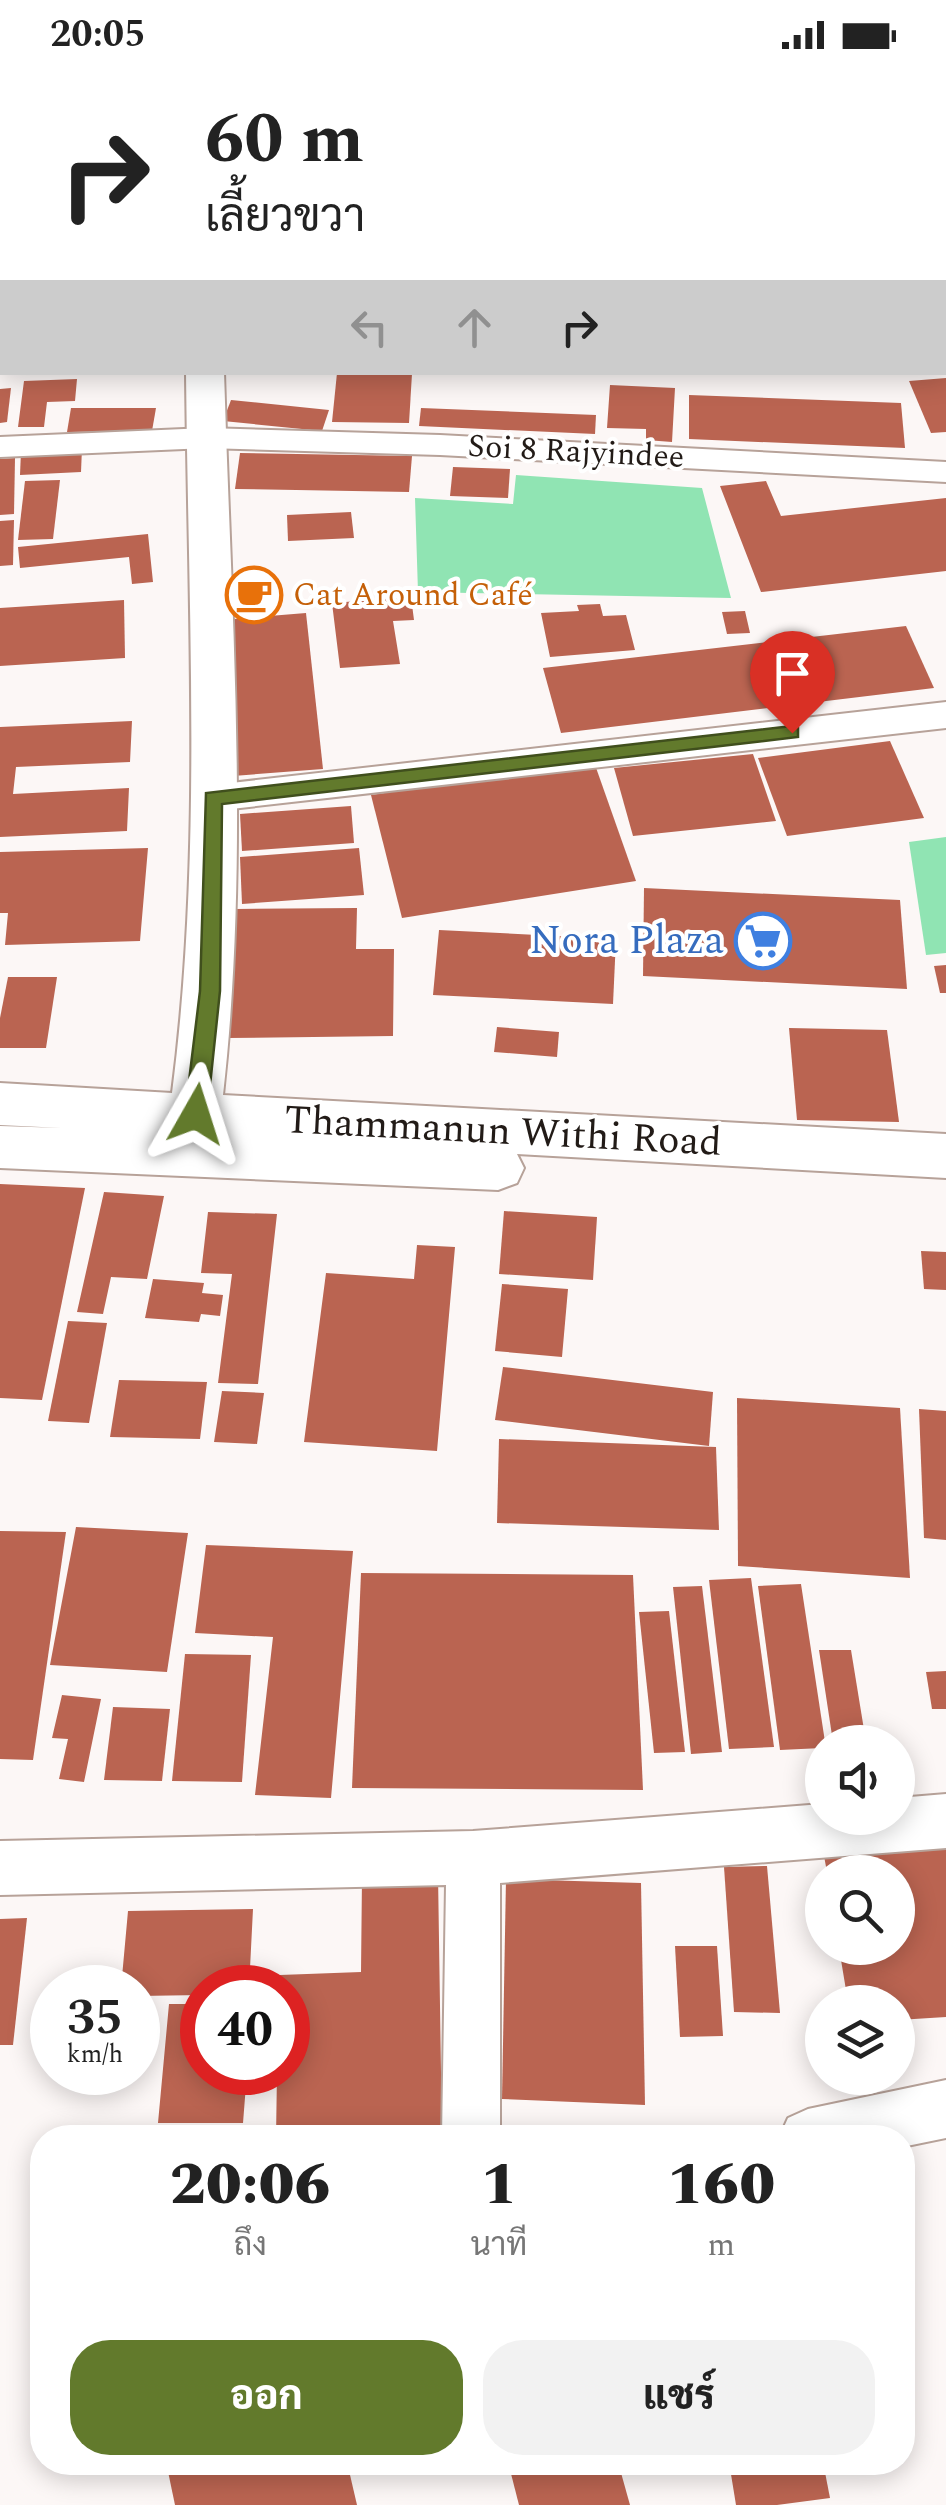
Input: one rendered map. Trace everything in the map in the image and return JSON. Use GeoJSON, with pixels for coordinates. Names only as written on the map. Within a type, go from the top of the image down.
{"type":"FeatureCollection","features":[{"type":"Feature","properties":{"kind":"street"},"geometry":{"type":"LineString","coordinates":[[193,1136],[210,991],[213,798],[205,375]]}},
{"type":"Feature","properties":{"kind":"street","name":"Soi 8 Rajyindee"},"geometry":{"type":"LineString","coordinates":[[0,447],[207,438],[440,445],[946,472]]}},
{"type":"Feature","properties":{"kind":"street"},"geometry":{"type":"LineString","coordinates":[[213,798],[946,716]]}},
{"type":"Feature","properties":{"kind":"street","name":"Thammanun Withi Road"},"geometry":{"type":"LineString","coordinates":[[0,1104],[193,1136],[946,1184]]}},
{"type":"Feature","properties":{"kind":"street","name":"Thammanun Withi Road"},"geometry":{"type":"LineString","coordinates":[[0,1147],[193,1136],[946,1156]]}},
{"type":"Feature","properties":{"kind":"street"},"geometry":{"type":"LineString","coordinates":[[0,1868],[473,1858],[946,1820]]}},
{"type":"Feature","properties":{"kind":"street"},"geometry":{"type":"LineString","coordinates":[[471,2125],[473,1858]]}},
{"type":"Feature","properties":{"kind":"street"},"geometry":{"type":"LineString","coordinates":[[870,2125],[946,2109]]}},
{"type":"Feature","properties":{"kind":"green space"},"geometry":{"type":"Polygon","coordinates":[[[516,475],[702,488],[731,598],[418,592],[415,498],[513,504],[516,475]]]}},
{"type":"Feature","properties":{"kind":"green space"},"geometry":{"type":"Polygon","coordinates":[[[946,837],[946,953],[926,955],[909,842],[946,837]]]}},
{"type":"Feature","properties":{"kind":"building"},"geometry":{"type":"Polygon","coordinates":[[[337,375],[412,375],[409,423],[332,422],[337,375]]]}},
{"type":"Feature","properties":{"kind":"building"},"geometry":{"type":"Polygon","coordinates":[[[946,378],[946,432],[931,433],[909,381],[946,378]]]}},
{"type":"Feature","properties":{"kind":"building"},"geometry":{"type":"Polygon","coordinates":[[[77,379],[75,401],[47,402],[44,427],[18,427],[24,381],[77,379]]]}},
{"type":"Feature","properties":{"kind":"building"},"geometry":{"type":"Polygon","coordinates":[[[610,385],[675,388],[672,442],[646,440],[646,429],[607,428],[610,385]]]}},
{"type":"Feature","properties":{"kind":"building"},"geometry":{"type":"Polygon","coordinates":[[[11,388],[7,422],[0,423],[0,389],[11,388]]]}},
{"type":"Feature","properties":{"kind":"building"},"geometry":{"type":"Polygon","coordinates":[[[689,395],[901,403],[905,448],[689,439],[689,395]]]}},
{"type":"Feature","properties":{"kind":"building"},"geometry":{"type":"Polygon","coordinates":[[[231,400],[329,410],[322,431],[223,421],[231,400]]]}},
{"type":"Feature","properties":{"kind":"building"},"geometry":{"type":"Polygon","coordinates":[[[71,408],[156,408],[152,431],[67,432],[71,408]]]}},
{"type":"Feature","properties":{"kind":"building"},"geometry":{"type":"Polygon","coordinates":[[[421,408],[596,415],[595,434],[419,426],[421,408]]]}},
{"type":"Feature","properties":{"kind":"building"},"geometry":{"type":"Polygon","coordinates":[[[82,448],[81,472],[20,475],[21,451],[82,448]]]}},
{"type":"Feature","properties":{"kind":"building"},"geometry":{"type":"Polygon","coordinates":[[[240,453],[412,456],[409,492],[235,489],[240,453]]]}},
{"type":"Feature","properties":{"kind":"building"},"geometry":{"type":"Polygon","coordinates":[[[15,458],[14,514],[0,515],[0,459],[15,458]]]}},
{"type":"Feature","properties":{"kind":"building"},"geometry":{"type":"Polygon","coordinates":[[[453,467],[510,469],[508,498],[450,496],[453,467]]]}},
{"type":"Feature","properties":{"kind":"building"},"geometry":{"type":"Polygon","coordinates":[[[60,480],[53,539],[18,540],[25,481],[60,480]]]}},
{"type":"Feature","properties":{"kind":"building"},"geometry":{"type":"Polygon","coordinates":[[[766,481],[781,516],[946,498],[946,571],[761,592],[720,486],[766,481]]]}},
{"type":"Feature","properties":{"kind":"building"},"geometry":{"type":"Polygon","coordinates":[[[351,512],[354,538],[288,541],[287,515],[351,512]]]}},
{"type":"Feature","properties":{"kind":"building"},"geometry":{"type":"Polygon","coordinates":[[[14,520],[13,565],[0,566],[0,521],[14,520]]]}},
{"type":"Feature","properties":{"kind":"building"},"geometry":{"type":"Polygon","coordinates":[[[148,534],[153,582],[132,584],[129,557],[20,568],[18,547],[148,534]]]}},
{"type":"Feature","properties":{"kind":"building"},"geometry":{"type":"Polygon","coordinates":[[[411,597],[414,620],[393,621],[400,664],[340,668],[332,603],[411,597]]]}},
{"type":"Feature","properties":{"kind":"building"},"geometry":{"type":"Polygon","coordinates":[[[124,600],[125,658],[0,666],[0,608],[124,600]]]}},
{"type":"Feature","properties":{"kind":"building"},"geometry":{"type":"Polygon","coordinates":[[[600,604],[603,616],[626,615],[635,650],[550,657],[541,613],[579,611],[577,605],[600,604]]]}},
{"type":"Feature","properties":{"kind":"building"},"geometry":{"type":"Polygon","coordinates":[[[745,611],[750,633],[727,634],[722,612],[745,611]]]}},
{"type":"Feature","properties":{"kind":"building"},"geometry":{"type":"Polygon","coordinates":[[[306,613],[323,769],[233,776],[222,620],[306,613]]]}},
{"type":"Feature","properties":{"kind":"building"},"geometry":{"type":"Polygon","coordinates":[[[906,626],[934,688],[561,733],[543,668],[906,626]]]}},
{"type":"Feature","properties":{"kind":"building"},"geometry":{"type":"Polygon","coordinates":[[[132,721],[130,762],[16,767],[13,794],[129,788],[127,831],[0,837],[0,727],[132,721]]]}},
{"type":"Feature","properties":{"kind":"building"},"geometry":{"type":"Polygon","coordinates":[[[890,741],[924,818],[787,836],[758,758],[890,741]]]}},
{"type":"Feature","properties":{"kind":"building"},"geometry":{"type":"Polygon","coordinates":[[[753,754],[776,821],[633,836],[614,768],[753,754]]]}},
{"type":"Feature","properties":{"kind":"building"},"geometry":{"type":"Polygon","coordinates":[[[594,762],[636,881],[402,918],[371,795],[594,762]]]}},
{"type":"Feature","properties":{"kind":"building"},"geometry":{"type":"Polygon","coordinates":[[[351,806],[354,843],[242,851],[240,814],[351,806]]]}},
{"type":"Feature","properties":{"kind":"building"},"geometry":{"type":"Polygon","coordinates":[[[148,848],[140,941],[5,945],[8,913],[0,913],[0,852],[148,848]]]}},
{"type":"Feature","properties":{"kind":"building"},"geometry":{"type":"Polygon","coordinates":[[[359,848],[364,895],[242,904],[240,857],[359,848]]]}},
{"type":"Feature","properties":{"kind":"building"},"geometry":{"type":"Polygon","coordinates":[[[644,888],[900,900],[907,989],[643,976],[644,888]]]}},
{"type":"Feature","properties":{"kind":"building"},"geometry":{"type":"Polygon","coordinates":[[[357,908],[356,949],[394,949],[393,1036],[227,1038],[236,909],[357,908]]]}},
{"type":"Feature","properties":{"kind":"building"},"geometry":{"type":"Polygon","coordinates":[[[439,930],[616,939],[613,1004],[433,995],[439,930]]]}},
{"type":"Feature","properties":{"kind":"building"},"geometry":{"type":"Polygon","coordinates":[[[946,965],[946,993],[940,993],[934,966],[946,965]]]}},
{"type":"Feature","properties":{"kind":"building"},"geometry":{"type":"Polygon","coordinates":[[[8,977],[57,977],[46,1048],[0,1048],[0,1018],[8,977]]]}},
{"type":"Feature","properties":{"kind":"building"},"geometry":{"type":"Polygon","coordinates":[[[497,1027],[559,1032],[557,1057],[494,1052],[497,1027]]]}},
{"type":"Feature","properties":{"kind":"building"},"geometry":{"type":"Polygon","coordinates":[[[789,1028],[887,1030],[899,1122],[797,1120],[789,1028]]]}},
{"type":"Feature","properties":{"kind":"building"},"geometry":{"type":"Polygon","coordinates":[[[0,1184],[85,1188],[42,1400],[0,1398],[0,1184]]]}},
{"type":"Feature","properties":{"kind":"building"},"geometry":{"type":"Polygon","coordinates":[[[104,1192],[164,1196],[147,1279],[111,1277],[103,1314],[77,1312],[104,1192]]]}},
{"type":"Feature","properties":{"kind":"building"},"geometry":{"type":"Polygon","coordinates":[[[504,1211],[597,1217],[593,1280],[499,1274],[504,1211]]]}},
{"type":"Feature","properties":{"kind":"building"},"geometry":{"type":"Polygon","coordinates":[[[208,1212],[277,1214],[258,1384],[218,1383],[232,1274],[201,1273],[208,1212]]]}},
{"type":"Feature","properties":{"kind":"building"},"geometry":{"type":"Polygon","coordinates":[[[417,1245],[455,1247],[437,1451],[304,1442],[326,1273],[414,1279],[417,1245]]]}},
{"type":"Feature","properties":{"kind":"building"},"geometry":{"type":"Polygon","coordinates":[[[921,1251],[946,1252],[946,1290],[924,1289],[921,1251]]]}},
{"type":"Feature","properties":{"kind":"building"},"geometry":{"type":"Polygon","coordinates":[[[153,1279],[204,1283],[202,1293],[223,1295],[220,1316],[201,1314],[199,1322],[145,1318],[153,1279]]]}},
{"type":"Feature","properties":{"kind":"building"},"geometry":{"type":"Polygon","coordinates":[[[502,1284],[568,1289],[562,1357],[495,1351],[502,1284]]]}},
{"type":"Feature","properties":{"kind":"building"},"geometry":{"type":"Polygon","coordinates":[[[68,1321],[107,1323],[89,1423],[48,1421],[68,1321]]]}},
{"type":"Feature","properties":{"kind":"building"},"geometry":{"type":"Polygon","coordinates":[[[503,1367],[713,1392],[709,1446],[495,1420],[503,1367]]]}},
{"type":"Feature","properties":{"kind":"building"},"geometry":{"type":"Polygon","coordinates":[[[119,1380],[207,1382],[200,1439],[110,1437],[119,1380]]]}},
{"type":"Feature","properties":{"kind":"building"},"geometry":{"type":"Polygon","coordinates":[[[222,1391],[264,1393],[257,1444],[214,1442],[222,1391]]]}},
{"type":"Feature","properties":{"kind":"building"},"geometry":{"type":"Polygon","coordinates":[[[737,1398],[900,1408],[910,1578],[738,1566],[737,1398]]]}},
{"type":"Feature","properties":{"kind":"building"},"geometry":{"type":"Polygon","coordinates":[[[919,1409],[946,1411],[946,1540],[924,1538],[919,1409]]]}},
{"type":"Feature","properties":{"kind":"building"},"geometry":{"type":"Polygon","coordinates":[[[499,1439],[716,1447],[719,1530],[497,1523],[499,1439]]]}},
{"type":"Feature","properties":{"kind":"building"},"geometry":{"type":"Polygon","coordinates":[[[76,1527],[188,1533],[167,1672],[50,1665],[76,1527]]]}},
{"type":"Feature","properties":{"kind":"building"},"geometry":{"type":"Polygon","coordinates":[[[0,1531],[66,1532],[33,1760],[0,1759],[0,1531]]]}},
{"type":"Feature","properties":{"kind":"building"},"geometry":{"type":"Polygon","coordinates":[[[206,1545],[353,1551],[331,1798],[255,1795],[273,1637],[195,1633],[206,1545]]]}},
{"type":"Feature","properties":{"kind":"building"},"geometry":{"type":"Polygon","coordinates":[[[361,1573],[633,1575],[643,1790],[352,1788],[361,1573]]]}},
{"type":"Feature","properties":{"kind":"building"},"geometry":{"type":"Polygon","coordinates":[[[751,1578],[774,1747],[729,1749],[709,1580],[751,1578]]]}},
{"type":"Feature","properties":{"kind":"building"},"geometry":{"type":"Polygon","coordinates":[[[801,1584],[822,1725],[805,1725],[805,1749],[780,1750],[758,1586],[801,1584]]]}},
{"type":"Feature","properties":{"kind":"building"},"geometry":{"type":"Polygon","coordinates":[[[702,1586],[722,1752],[691,1754],[673,1587],[702,1586]]]}},
{"type":"Feature","properties":{"kind":"building"},"geometry":{"type":"Polygon","coordinates":[[[669,1611],[685,1752],[654,1753],[639,1612],[669,1611]]]}},
{"type":"Feature","properties":{"kind":"building"},"geometry":{"type":"Polygon","coordinates":[[[819,1650],[851,1650],[863,1725],[830,1725],[819,1650]]]}},
{"type":"Feature","properties":{"kind":"building"},"geometry":{"type":"Polygon","coordinates":[[[185,1654],[251,1655],[242,1782],[172,1781],[185,1654]]]}},
{"type":"Feature","properties":{"kind":"building"},"geometry":{"type":"Polygon","coordinates":[[[946,1671],[946,1709],[932,1709],[926,1672],[946,1671]]]}},
{"type":"Feature","properties":{"kind":"building"},"geometry":{"type":"Polygon","coordinates":[[[62,1695],[101,1699],[84,1782],[59,1779],[68,1739],[52,1738],[62,1695]]]}},
{"type":"Feature","properties":{"kind":"building"},"geometry":{"type":"Polygon","coordinates":[[[113,1707],[170,1709],[162,1781],[104,1780],[113,1707]]]}},
{"type":"Feature","properties":{"kind":"building"},"geometry":{"type":"Polygon","coordinates":[[[946,1848],[946,2017],[915,2019],[915,1985],[845,1985],[842,1965],[915,1965],[915,1855],[839,1855],[946,1848]]]}},
{"type":"Feature","properties":{"kind":"building"},"geometry":{"type":"Polygon","coordinates":[[[767,1866],[780,2013],[734,2012],[724,1867],[767,1866]]]}},
{"type":"Feature","properties":{"kind":"building"},"geometry":{"type":"Polygon","coordinates":[[[438,1874],[442,2125],[276,2125],[277,2095],[310,2095],[310,1974],[361,1972],[362,1877],[438,1874]]]}},
{"type":"Feature","properties":{"kind":"building"},"geometry":{"type":"Polygon","coordinates":[[[506,1879],[641,1883],[645,2105],[502,2099],[506,1879]]]}},
{"type":"Feature","properties":{"kind":"building"},"geometry":{"type":"Polygon","coordinates":[[[253,1909],[250,1965],[180,1965],[180,1995],[160,1996],[160,1965],[123,1965],[128,1911],[253,1909]]]}},
{"type":"Feature","properties":{"kind":"building"},"geometry":{"type":"Polygon","coordinates":[[[27,1918],[13,2045],[0,2045],[0,1919],[27,1918]]]}},
{"type":"Feature","properties":{"kind":"building"},"geometry":{"type":"Polygon","coordinates":[[[675,1946],[717,1946],[723,2036],[680,2037],[675,1946]]]}},
{"type":"Feature","properties":{"kind":"building"},"geometry":{"type":"Polygon","coordinates":[[[169,2004],[180,2004],[180,2095],[245,2095],[243,2123],[158,2123],[169,2004]]]}},
{"type":"Feature","properties":{"kind":"building"},"geometry":{"type":"Polygon","coordinates":[[[169,2475],[350,2475],[357,2505],[175,2505],[169,2475]]]}},
{"type":"Feature","properties":{"kind":"building"},"geometry":{"type":"Polygon","coordinates":[[[511,2475],[622,2475],[630,2505],[519,2505],[511,2475]]]}},
{"type":"Feature","properties":{"kind":"building"},"geometry":{"type":"Polygon","coordinates":[[[731,2475],[826,2475],[830,2498],[777,2505],[736,2505],[731,2475]]]}},
{"type":"Feature","properties":{"kind":"place","name":"Cat Around Café"},"geometry":{"type":"Point","coordinates":[254,595]}},
{"type":"Feature","properties":{"kind":"place","name":"Nora Plaza"},"geometry":{"type":"Point","coordinates":[763,941]}},
{"type":"Feature","properties":{"kind":"route"},"geometry":{"type":"LineString","coordinates":[[196,1114],[210,991],[213,798],[792,733]]}}]}
